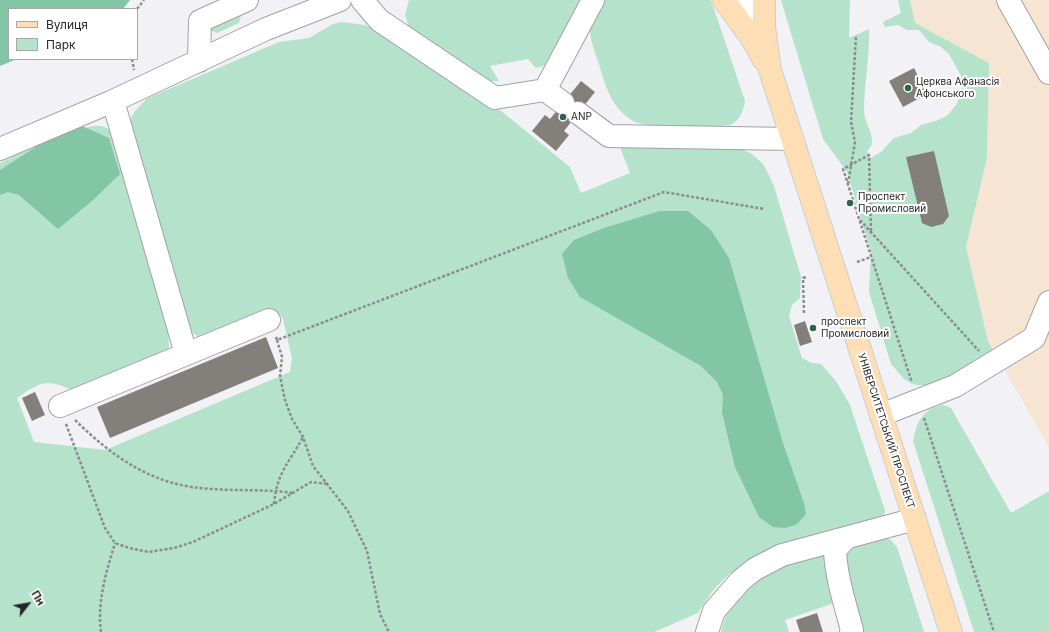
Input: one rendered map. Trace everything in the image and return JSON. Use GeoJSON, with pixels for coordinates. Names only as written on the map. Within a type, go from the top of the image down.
{"type":"FeatureCollection","features":[{"type":"Feature","properties":{"kind":"main road","name":"УНІВЕРСИТЕТСЬКИЙ ПРОСПЕКТ"},"geometry":{"type":"LineString","coordinates":[[724,0],[753,40],[770,70]]}},
{"type":"Feature","properties":{"kind":"main road","name":"УНІВЕРСИТЕТСЬКИЙ ПРОСПЕКТ"},"geometry":{"type":"LineString","coordinates":[[764,0],[764,27],[770,70],[951,632]]}},
{"type":"Feature","properties":{"kind":"street"},"geometry":{"type":"LineString","coordinates":[[198,61],[200,21],[248,0]]}},
{"type":"Feature","properties":{"kind":"street"},"geometry":{"type":"LineString","coordinates":[[254,0],[266,29]]}},
{"type":"Feature","properties":{"kind":"street"},"geometry":{"type":"LineString","coordinates":[[362,0],[379,20],[495,98],[545,90],[609,136],[792,139]]}},
{"type":"Feature","properties":{"kind":"street"},"geometry":{"type":"LineString","coordinates":[[545,90],[593,0]]}},
{"type":"Feature","properties":{"kind":"street"},"geometry":{"type":"LineString","coordinates":[[748,0],[770,70]]}},
{"type":"Feature","properties":{"kind":"street"},"geometry":{"type":"LineString","coordinates":[[1008,0],[1049,74]]}},
{"type":"Feature","properties":{"kind":"street"},"geometry":{"type":"LineString","coordinates":[[0,149],[113,101],[266,29],[333,1]]}},
{"type":"Feature","properties":{"kind":"street"},"geometry":{"type":"LineString","coordinates":[[113,101],[186,354]]}},
{"type":"Feature","properties":{"kind":"street"},"geometry":{"type":"LineString","coordinates":[[881,415],[955,386],[1042,334],[1049,302]]}},
{"type":"Feature","properties":{"kind":"street"},"geometry":{"type":"LineString","coordinates":[[60,406],[269,320]]}},
{"type":"Feature","properties":{"kind":"street"},"geometry":{"type":"LineString","coordinates":[[707,632],[714,611],[740,581],[755,569],[782,555],[915,519]]}},
{"type":"Feature","properties":{"kind":"street"},"geometry":{"type":"LineString","coordinates":[[846,538],[836,550],[836,562],[843,600],[852,630],[851,632]]}},
{"type":"Feature","properties":{"kind":"path"},"geometry":{"type":"LineString","coordinates":[[138,8],[144,0]]}},
{"type":"Feature","properties":{"kind":"path"},"geometry":{"type":"LineString","coordinates":[[856,36],[851,122],[855,142],[851,165],[848,185],[843,169],[851,165],[869,155],[871,231]]}},
{"type":"Feature","properties":{"kind":"path"},"geometry":{"type":"LineString","coordinates":[[278,340],[664,192],[764,209]]}},
{"type":"Feature","properties":{"kind":"path"},"geometry":{"type":"LineString","coordinates":[[859,219],[991,365]]}},
{"type":"Feature","properties":{"kind":"path"},"geometry":{"type":"LineString","coordinates":[[856,262],[871,258]]}},
{"type":"Feature","properties":{"kind":"path"},"geometry":{"type":"LineString","coordinates":[[804,313],[804,278],[807,277]]}},
{"type":"Feature","properties":{"kind":"path"},"geometry":{"type":"LineString","coordinates":[[269,320],[278,340],[282,357],[280,376],[285,400],[292,419],[303,436],[313,466],[348,511],[367,551],[380,614],[390,632]]}},
{"type":"Feature","properties":{"kind":"path"},"geometry":{"type":"LineString","coordinates":[[60,406],[105,528],[115,543],[149,552],[174,548],[193,542],[274,504],[311,482],[328,484]]}},
{"type":"Feature","properties":{"kind":"path"},"geometry":{"type":"LineString","coordinates":[[60,406],[94,439],[117,457],[161,481],[212,490],[275,490],[293,493]]}},
{"type":"Feature","properties":{"kind":"path"},"geometry":{"type":"LineString","coordinates":[[274,504],[275,490],[282,468],[294,454],[303,436]]}},
{"type":"Feature","properties":{"kind":"path"},"geometry":{"type":"LineString","coordinates":[[101,632],[99,618],[103,585],[115,543]]}},
{"type":"Feature","properties":{"kind":"shaded area"},"geometry":{"type":"Polygon","coordinates":[[[910,0],[1049,0],[1049,447],[988,341],[966,247],[987,158],[989,63],[915,23],[910,0]]]}},
{"type":"Feature","properties":{"kind":"green space"},"geometry":{"type":"Polygon","coordinates":[[[0,0],[130,0],[124,8],[8,8],[8,60],[15,60],[0,66],[0,0]]]}},
{"type":"Feature","properties":{"kind":"green space"},"geometry":{"type":"Polygon","coordinates":[[[409,0],[582,0],[544,66],[536,68],[528,59],[490,66],[499,81],[487,81],[409,28],[405,15],[409,0]]]}},
{"type":"Feature","properties":{"kind":"green space"},"geometry":{"type":"Polygon","coordinates":[[[601,0],[711,0],[745,101],[743,111],[737,120],[732,124],[725,126],[684,127],[642,124],[627,117],[610,96],[591,41],[590,28],[601,0]]]}},
{"type":"Feature","properties":{"kind":"green space"},"geometry":{"type":"Polygon","coordinates":[[[781,0],[850,0],[849,38],[869,29],[869,49],[864,111],[872,137],[871,147],[867,151],[871,158],[882,151],[894,138],[911,133],[921,125],[936,121],[948,115],[956,105],[962,93],[961,76],[949,54],[941,47],[929,42],[919,30],[907,30],[898,25],[885,27],[883,22],[901,13],[898,0],[910,0],[915,23],[989,63],[987,158],[966,247],[988,341],[994,352],[945,380],[927,385],[916,385],[905,380],[891,364],[869,292],[871,252],[847,172],[823,139],[781,0]]]}},
{"type":"Feature","properties":{"kind":"green space"},"geometry":{"type":"Polygon","coordinates":[[[238,13],[241,16],[239,23],[217,33],[210,30],[210,23],[238,13]]]}},
{"type":"Feature","properties":{"kind":"green space"},"geometry":{"type":"Polygon","coordinates":[[[342,22],[365,25],[391,38],[495,106],[570,167],[581,193],[630,173],[620,147],[739,148],[752,154],[764,165],[774,186],[801,277],[800,298],[792,305],[789,316],[802,358],[812,363],[821,364],[836,381],[850,405],[885,510],[884,517],[754,559],[729,574],[714,589],[698,613],[654,632],[0,632],[0,163],[51,140],[92,126],[106,127],[115,137],[168,321],[169,357],[77,392],[59,385],[46,383],[34,387],[17,398],[34,442],[105,450],[290,372],[292,359],[283,319],[281,315],[276,313],[270,312],[199,338],[188,329],[129,123],[132,116],[148,98],[279,42],[309,38],[333,24],[342,22]]]}},
{"type":"Feature","properties":{"kind":"green space"},"geometry":{"type":"Polygon","coordinates":[[[82,126],[109,138],[120,174],[93,200],[58,229],[19,195],[8,192],[0,195],[0,170],[42,143],[82,126]]]}},
{"type":"Feature","properties":{"kind":"green space"},"geometry":{"type":"Polygon","coordinates":[[[660,211],[688,211],[711,230],[729,258],[783,443],[804,503],[806,514],[797,524],[786,528],[773,527],[759,517],[735,467],[722,412],[723,395],[717,382],[701,366],[580,297],[568,278],[562,254],[574,240],[604,228],[660,211]]]}},
{"type":"Feature","properties":{"kind":"green space"},"geometry":{"type":"Polygon","coordinates":[[[943,405],[951,408],[1011,513],[1049,491],[1049,632],[974,632],[913,441],[916,428],[922,417],[930,409],[943,405]]]}},
{"type":"Feature","properties":{"kind":"green space"},"geometry":{"type":"Polygon","coordinates":[[[883,538],[890,539],[897,547],[924,632],[862,632],[850,598],[844,549],[883,538]]]}},
{"type":"Feature","properties":{"kind":"green space"},"geometry":{"type":"Polygon","coordinates":[[[831,552],[837,602],[785,620],[789,632],[721,632],[727,611],[742,591],[785,564],[831,552]]]}},
{"type":"Feature","properties":{"kind":"building","name":"Церква Афанасія Афонського"},"geometry":{"type":"Polygon","coordinates":[[[914,68],[927,94],[903,107],[889,81],[914,68]]]}},
{"type":"Feature","properties":{"kind":"building","name":"ANP"},"geometry":{"type":"Polygon","coordinates":[[[581,81],[595,92],[564,131],[569,135],[556,151],[532,131],[545,115],[550,119],[581,81]]]}},
{"type":"Feature","properties":{"kind":"building"},"geometry":{"type":"Polygon","coordinates":[[[934,151],[949,216],[943,224],[931,227],[922,223],[906,157],[934,151]]]}},
{"type":"Feature","properties":{"kind":"building"},"geometry":{"type":"Polygon","coordinates":[[[805,321],[812,342],[800,346],[794,325],[805,321]]]}},
{"type":"Feature","properties":{"kind":"building"},"geometry":{"type":"Polygon","coordinates":[[[266,337],[278,368],[110,438],[97,407],[266,337]]]}},
{"type":"Feature","properties":{"kind":"building"},"geometry":{"type":"Polygon","coordinates":[[[35,392],[45,415],[32,421],[22,398],[35,392]]]}},
{"type":"Feature","properties":{"kind":"building"},"geometry":{"type":"Polygon","coordinates":[[[817,613],[823,632],[800,632],[796,620],[817,613]]]}},
{"type":"Feature","properties":{"kind":"place","name":"Церква Афанасія Афонського"},"geometry":{"type":"Point","coordinates":[908,88]}},
{"type":"Feature","properties":{"kind":"place","name":"ANP"},"geometry":{"type":"Point","coordinates":[563,117]}},
{"type":"Feature","properties":{"kind":"place","name":"Проспект Промисловий"},"geometry":{"type":"Point","coordinates":[850,203]}},
{"type":"Feature","properties":{"kind":"place","name":"проспект Промисловий"},"geometry":{"type":"Point","coordinates":[813,328]}}]}
